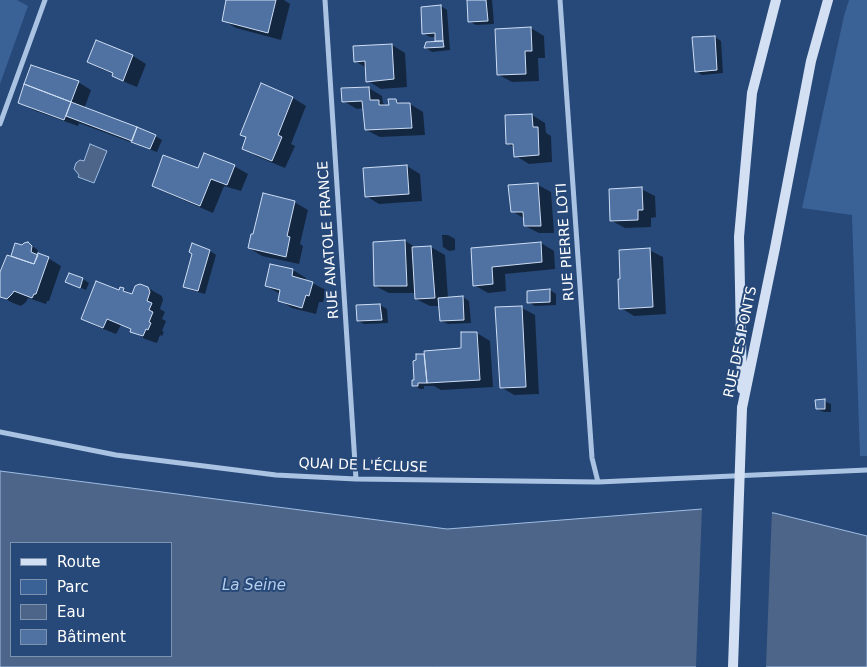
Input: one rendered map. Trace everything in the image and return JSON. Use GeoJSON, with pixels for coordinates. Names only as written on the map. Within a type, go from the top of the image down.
{"type":"FeatureCollection","features":[{"type":"Feature","properties":{"kind":"main road","name":"RUE DES PONTS"},"geometry":{"type":"LineString","coordinates":[[742,408],[739,237],[752,93],[776,0]]}},
{"type":"Feature","properties":{"kind":"main road","name":"RUE DES PONTS"},"geometry":{"type":"LineString","coordinates":[[742,408],[776,248],[811,61],[828,0]]}},
{"type":"Feature","properties":{"kind":"main road"},"geometry":{"type":"LineString","coordinates":[[733,667],[742,408]]}},
{"type":"Feature","properties":{"kind":"street"},"geometry":{"type":"LineString","coordinates":[[0,124],[44,0]]}},
{"type":"Feature","properties":{"kind":"street","name":"RUE ANATOLE FRANCE"},"geometry":{"type":"LineString","coordinates":[[324,0],[356,479]]}},
{"type":"Feature","properties":{"kind":"street","name":"RUE PIERRE LOTI"},"geometry":{"type":"LineString","coordinates":[[560,0],[592,458],[598,482]]}},
{"type":"Feature","properties":{"kind":"street","name":"QUAI DE L'ÉCLUSE"},"geometry":{"type":"LineString","coordinates":[[0,432],[116,455],[276,475],[356,479],[598,482],[867,470]]}},
{"type":"Feature","properties":{"kind":"green space"},"geometry":{"type":"Polygon","coordinates":[[[0,0],[17,0],[28,6],[0,84],[0,0]]]}},
{"type":"Feature","properties":{"kind":"green space"},"geometry":{"type":"Polygon","coordinates":[[[849,0],[867,0],[867,456],[860,456],[852,215],[802,208],[849,0]]]}},
{"type":"Feature","properties":{"kind":"water"},"geometry":{"type":"Polygon","coordinates":[[[90,144],[107,151],[94,183],[78,177],[79,175],[74,169],[76,163],[80,160],[84,161],[90,144]]]}},
{"type":"Feature","properties":{"kind":"water","name":"La Seine"},"geometry":{"type":"Polygon","coordinates":[[[0,471],[447,529],[702,509],[774,513],[867,536],[867,667],[0,667],[0,471]]]}},
{"type":"Feature","properties":{"kind":"pier"},"geometry":{"type":"Polygon","coordinates":[[[702,507],[772,510],[766,667],[696,667],[702,507]]]}},
{"type":"Feature","properties":{"kind":"building"},"geometry":{"type":"Polygon","coordinates":[[[226,0],[276,0],[268,33],[222,21],[226,0]]]}},
{"type":"Feature","properties":{"kind":"building"},"geometry":{"type":"Polygon","coordinates":[[[467,0],[486,0],[488,21],[468,22],[467,0]]]}},
{"type":"Feature","properties":{"kind":"building"},"geometry":{"type":"Polygon","coordinates":[[[441,5],[443,41],[435,41],[435,33],[422,34],[421,7],[441,5]]]}},
{"type":"Feature","properties":{"kind":"building"},"geometry":{"type":"Polygon","coordinates":[[[531,27],[532,51],[525,51],[526,74],[497,75],[495,29],[531,27]]]}},
{"type":"Feature","properties":{"kind":"building"},"geometry":{"type":"Polygon","coordinates":[[[715,36],[717,70],[695,72],[692,37],[715,36]]]}},
{"type":"Feature","properties":{"kind":"building"},"geometry":{"type":"Polygon","coordinates":[[[96,40],[133,55],[123,81],[112,76],[113,73],[87,62],[96,40]]]}},
{"type":"Feature","properties":{"kind":"building"},"geometry":{"type":"Polygon","coordinates":[[[443,41],[444,47],[424,48],[426,42],[443,41]]]}},
{"type":"Feature","properties":{"kind":"building"},"geometry":{"type":"Polygon","coordinates":[[[392,44],[394,79],[366,82],[365,61],[354,62],[353,46],[392,44]]]}},
{"type":"Feature","properties":{"kind":"building"},"geometry":{"type":"Polygon","coordinates":[[[31,65],[79,81],[71,102],[24,84],[31,65]]]}},
{"type":"Feature","properties":{"kind":"building"},"geometry":{"type":"Polygon","coordinates":[[[261,83],[293,97],[278,135],[282,137],[272,161],[242,149],[246,137],[240,135],[261,83]]]}},
{"type":"Feature","properties":{"kind":"building"},"geometry":{"type":"Polygon","coordinates":[[[24,84],[71,102],[64,120],[18,103],[24,84]]]}},
{"type":"Feature","properties":{"kind":"building"},"geometry":{"type":"Polygon","coordinates":[[[369,87],[370,100],[379,100],[379,105],[389,105],[388,99],[396,99],[397,103],[410,103],[412,128],[365,130],[362,101],[342,102],[341,88],[369,87]]]}},
{"type":"Feature","properties":{"kind":"building"},"geometry":{"type":"Polygon","coordinates":[[[71,102],[137,127],[132,141],[66,116],[71,102]]]}},
{"type":"Feature","properties":{"kind":"building"},"geometry":{"type":"Polygon","coordinates":[[[532,114],[533,127],[538,127],[539,155],[514,157],[513,144],[506,144],[505,115],[532,114]]]}},
{"type":"Feature","properties":{"kind":"building"},"geometry":{"type":"Polygon","coordinates":[[[137,127],[156,135],[150,149],[131,142],[137,127]]]}},
{"type":"Feature","properties":{"kind":"building"},"geometry":{"type":"Polygon","coordinates":[[[204,153],[235,165],[227,185],[211,179],[200,206],[152,186],[163,155],[198,168],[204,153]]]}},
{"type":"Feature","properties":{"kind":"building"},"geometry":{"type":"Polygon","coordinates":[[[407,165],[409,194],[365,197],[363,168],[407,165]]]}},
{"type":"Feature","properties":{"kind":"building"},"geometry":{"type":"Polygon","coordinates":[[[538,183],[541,226],[524,226],[523,212],[511,212],[508,185],[538,183]]]}},
{"type":"Feature","properties":{"kind":"building"},"geometry":{"type":"Polygon","coordinates":[[[642,187],[643,210],[638,210],[638,220],[610,221],[609,189],[642,187]]]}},
{"type":"Feature","properties":{"kind":"building"},"geometry":{"type":"Polygon","coordinates":[[[263,193],[295,201],[287,236],[290,237],[286,257],[248,248],[263,193]]]}},
{"type":"Feature","properties":{"kind":"building"},"geometry":{"type":"Polygon","coordinates":[[[405,240],[407,286],[374,286],[373,242],[405,240]]]}},
{"type":"Feature","properties":{"kind":"building"},"geometry":{"type":"Polygon","coordinates":[[[28,242],[32,246],[31,252],[38,255],[34,264],[11,256],[15,243],[22,245],[28,242]]]}},
{"type":"Feature","properties":{"kind":"building"},"geometry":{"type":"Polygon","coordinates":[[[541,242],[542,262],[492,267],[493,284],[473,286],[471,248],[541,242]]]}},
{"type":"Feature","properties":{"kind":"building"},"geometry":{"type":"Polygon","coordinates":[[[192,243],[210,250],[198,291],[183,287],[192,254],[189,252],[192,243]]]}},
{"type":"Feature","properties":{"kind":"building"},"geometry":{"type":"Polygon","coordinates":[[[431,246],[435,298],[415,299],[412,247],[431,246]]]}},
{"type":"Feature","properties":{"kind":"building"},"geometry":{"type":"Polygon","coordinates":[[[650,248],[653,307],[619,309],[619,250],[650,248]]]}},
{"type":"Feature","properties":{"kind":"building"},"geometry":{"type":"Polygon","coordinates":[[[38,253],[49,257],[36,294],[32,298],[14,291],[7,299],[0,297],[0,272],[7,255],[34,264],[38,253]]]}},
{"type":"Feature","properties":{"kind":"building"},"geometry":{"type":"Polygon","coordinates":[[[270,264],[293,269],[292,276],[313,282],[309,296],[306,295],[302,308],[278,301],[280,290],[265,286],[270,264]]]}},
{"type":"Feature","properties":{"kind":"building"},"geometry":{"type":"Polygon","coordinates":[[[69,273],[83,278],[80,288],[65,282],[69,273]]]}},
{"type":"Feature","properties":{"kind":"building"},"geometry":{"type":"Polygon","coordinates":[[[96,281],[119,290],[120,287],[124,288],[123,291],[132,294],[137,285],[140,284],[148,287],[150,292],[147,301],[152,303],[149,310],[153,312],[149,322],[151,323],[143,336],[130,332],[131,329],[107,319],[103,328],[81,319],[96,281]]]}},
{"type":"Feature","properties":{"kind":"building"},"geometry":{"type":"Polygon","coordinates":[[[550,289],[550,302],[527,303],[527,291],[550,289]]]}},
{"type":"Feature","properties":{"kind":"building"},"geometry":{"type":"Polygon","coordinates":[[[463,296],[464,320],[440,321],[438,298],[463,296]]]}},
{"type":"Feature","properties":{"kind":"building"},"geometry":{"type":"Polygon","coordinates":[[[380,304],[382,320],[357,321],[356,305],[380,304]]]}},
{"type":"Feature","properties":{"kind":"building"},"geometry":{"type":"Polygon","coordinates":[[[522,306],[526,387],[500,388],[495,307],[522,306]]]}},
{"type":"Feature","properties":{"kind":"building"},"geometry":{"type":"Polygon","coordinates":[[[461,332],[477,332],[480,380],[427,383],[424,351],[461,348],[461,332]]]}},
{"type":"Feature","properties":{"kind":"building"},"geometry":{"type":"Polygon","coordinates":[[[416,354],[424,354],[427,383],[418,383],[418,386],[412,386],[412,380],[414,380],[413,361],[416,360],[416,354]]]}},
{"type":"Feature","properties":{"kind":"building"},"geometry":{"type":"Polygon","coordinates":[[[825,399],[825,409],[816,409],[815,400],[825,399]]]}}]}
